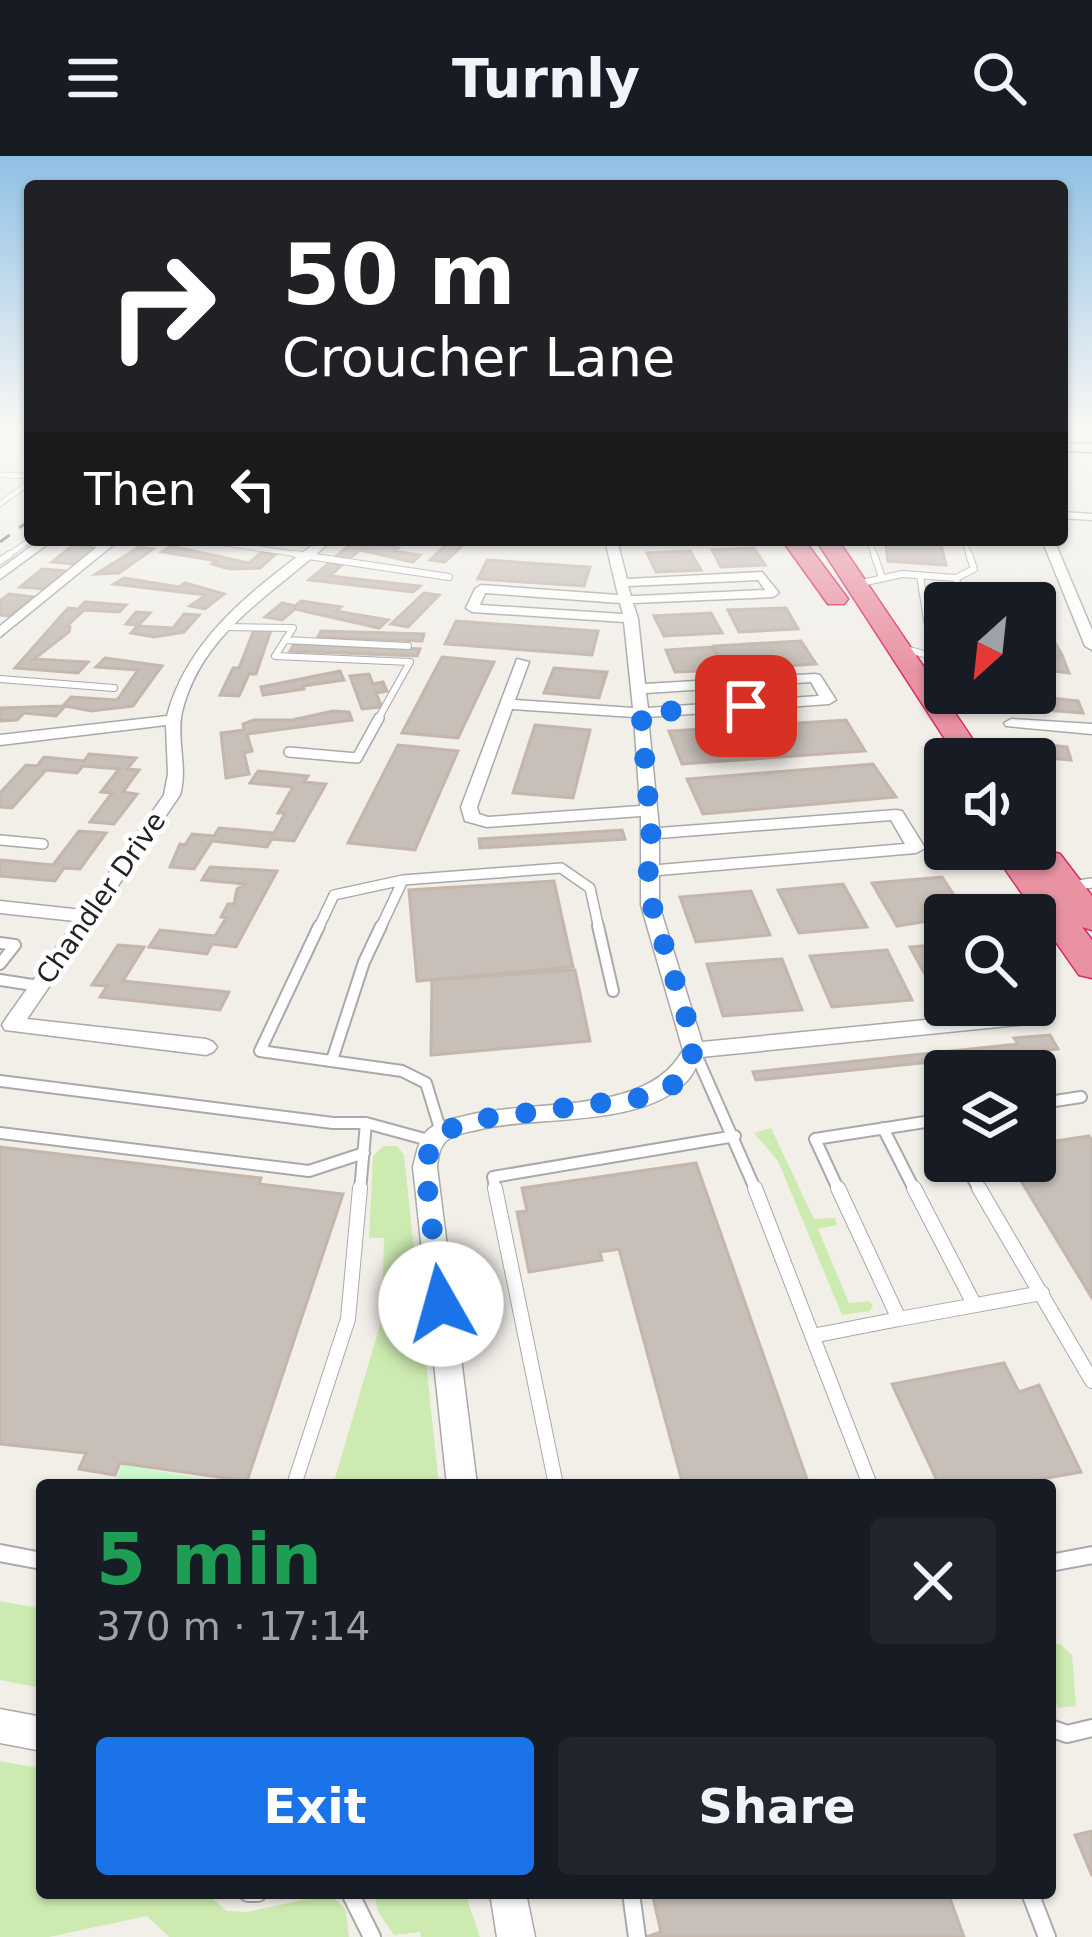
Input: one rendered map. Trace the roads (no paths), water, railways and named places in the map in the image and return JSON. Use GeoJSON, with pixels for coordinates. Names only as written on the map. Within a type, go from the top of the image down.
{"type":"FeatureCollection","features":[{"type":"Feature","properties":{"kind":"highway"},"geometry":{"type":"LineString","coordinates":[[798,546],[930,738]]}},
{"type":"Feature","properties":{"kind":"highway"},"geometry":{"type":"LineString","coordinates":[[811,546],[866,640]]}},
{"type":"Feature","properties":{"kind":"highway"},"geometry":{"type":"LineString","coordinates":[[835,546],[853,583],[958,738]]}},
{"type":"Feature","properties":{"kind":"highway"},"geometry":{"type":"LineString","coordinates":[[1056,864],[1079,885],[1092,919]]}},
{"type":"Feature","properties":{"kind":"highway"},"geometry":{"type":"LineString","coordinates":[[1022,870],[1092,966]]}},
{"type":"Feature","properties":{"kind":"street"},"geometry":{"type":"LineString","coordinates":[[0,575],[39,546]]}},
{"type":"Feature","properties":{"kind":"street"},"geometry":{"type":"LineString","coordinates":[[0,632],[106,546]]}},
{"type":"Feature","properties":{"kind":"street","name":"Chandler Drive"},"geometry":{"type":"LineString","coordinates":[[206,1047],[12,1025],[172,795],[178,770],[172,720],[182,690],[220,627],[318,546]]}},
{"type":"Feature","properties":{"kind":"street"},"geometry":{"type":"LineString","coordinates":[[461,1479],[425,1167],[436,1137],[480,1119],[654,1096],[682,1078],[694,1051],[650,905],[651,834],[639,688],[628,601],[613,546]]}},
{"type":"Feature","properties":{"kind":"street"},"geometry":{"type":"LineString","coordinates":[[1050,546],[1092,646]]}},
{"type":"Feature","properties":{"kind":"street"},"geometry":{"type":"LineString","coordinates":[[628,601],[472,608],[481,590],[628,601],[762,576],[773,593],[628,601]]}},
{"type":"Feature","properties":{"kind":"street"},"geometry":{"type":"LineString","coordinates":[[522,662],[469,807],[471,817],[487,822],[649,810]]}},
{"type":"Feature","properties":{"kind":"street"},"geometry":{"type":"LineString","coordinates":[[507,704],[641,713],[829,700],[815,677],[639,688]]}},
{"type":"Feature","properties":{"kind":"street"},"geometry":{"type":"LineString","coordinates":[[0,740],[172,720]]}},
{"type":"Feature","properties":{"kind":"street"},"geometry":{"type":"LineString","coordinates":[[1011,723],[1092,729]]}},
{"type":"Feature","properties":{"kind":"street"},"geometry":{"type":"LineString","coordinates":[[648,871],[916,848],[896,815],[651,834]]}},
{"type":"Feature","properties":{"kind":"street"},"geometry":{"type":"LineString","coordinates":[[0,907],[88,916]]}},
{"type":"Feature","properties":{"kind":"street"},"geometry":{"type":"LineString","coordinates":[[694,1051],[939,1026]]}},
{"type":"Feature","properties":{"kind":"street"},"geometry":{"type":"LineString","coordinates":[[0,1726],[36,1734]]}},
{"type":"Feature","properties":{"kind":"street"},"geometry":{"type":"LineString","coordinates":[[509,1899],[516,1937]]}},
{"type":"Feature","properties":{"kind":"lane"},"geometry":{"type":"LineString","coordinates":[[245,546],[449,578]]}},
{"type":"Feature","properties":{"kind":"lane"},"geometry":{"type":"LineString","coordinates":[[871,546],[883,578]]}},
{"type":"Feature","properties":{"kind":"lane"},"geometry":{"type":"LineString","coordinates":[[853,583],[920,576],[956,578],[974,568],[966,546]]}},
{"type":"Feature","properties":{"kind":"lane"},"geometry":{"type":"LineString","coordinates":[[920,576],[924,601]]}},
{"type":"Feature","properties":{"kind":"lane"},"geometry":{"type":"LineString","coordinates":[[956,578],[957,582]]}},
{"type":"Feature","properties":{"kind":"lane"},"geometry":{"type":"LineString","coordinates":[[220,627],[292,628],[275,656],[410,662],[357,758],[289,752]]}},
{"type":"Feature","properties":{"kind":"lane"},"geometry":{"type":"LineString","coordinates":[[285,640],[408,646]]}},
{"type":"Feature","properties":{"kind":"lane"},"geometry":{"type":"LineString","coordinates":[[894,646],[924,654]]}},
{"type":"Feature","properties":{"kind":"lane"},"geometry":{"type":"LineString","coordinates":[[0,680],[114,688]]}},
{"type":"Feature","properties":{"kind":"lane"},"geometry":{"type":"LineString","coordinates":[[0,840],[43,844]]}},
{"type":"Feature","properties":{"kind":"lane"},"geometry":{"type":"LineString","coordinates":[[0,1081],[333,1123],[366,1123],[436,1137],[426,1084],[402,1071],[260,1051],[334,895],[403,880],[561,868],[571,872],[590,888],[613,991]]}},
{"type":"Feature","properties":{"kind":"lane"},"geometry":{"type":"LineString","coordinates":[[332,1060],[364,962],[403,880]]}},
{"type":"Feature","properties":{"kind":"lane"},"geometry":{"type":"LineString","coordinates":[[0,943],[15,945],[0,964]]}},
{"type":"Feature","properties":{"kind":"lane"},"geometry":{"type":"LineString","coordinates":[[0,980],[39,986]]}},
{"type":"Feature","properties":{"kind":"lane"},"geometry":{"type":"LineString","coordinates":[[694,1051],[735,1136],[868,1479]]}},
{"type":"Feature","properties":{"kind":"lane"},"geometry":{"type":"LineString","coordinates":[[1056,1101],[1082,1097]]}},
{"type":"Feature","properties":{"kind":"lane"},"geometry":{"type":"LineString","coordinates":[[295,1479],[348,1319],[366,1123]]}},
{"type":"Feature","properties":{"kind":"lane"},"geometry":{"type":"LineString","coordinates":[[899,1318],[815,1139],[924,1125]]}},
{"type":"Feature","properties":{"kind":"lane"},"geometry":{"type":"LineString","coordinates":[[883,1128],[974,1304]]}},
{"type":"Feature","properties":{"kind":"lane"},"geometry":{"type":"LineString","coordinates":[[0,1133],[309,1171],[364,1153]]}},
{"type":"Feature","properties":{"kind":"lane"},"geometry":{"type":"LineString","coordinates":[[555,1479],[493,1178],[735,1136]]}},
{"type":"Feature","properties":{"kind":"lane"},"geometry":{"type":"LineString","coordinates":[[976,1182],[1092,1381]]}},
{"type":"Feature","properties":{"kind":"lane"},"geometry":{"type":"LineString","coordinates":[[812,1336],[1042,1293]]}},
{"type":"Feature","properties":{"kind":"lane"},"geometry":{"type":"LineString","coordinates":[[0,1553],[36,1560]]}},
{"type":"Feature","properties":{"kind":"lane"},"geometry":{"type":"LineString","coordinates":[[1056,1562],[1092,1555]]}},
{"type":"Feature","properties":{"kind":"lane"},"geometry":{"type":"LineString","coordinates":[[1056,1730],[1067,1734],[1092,1728]]}},
{"type":"Feature","properties":{"kind":"lane"},"geometry":{"type":"LineString","coordinates":[[353,1899],[372,1937]]}},
{"type":"Feature","properties":{"kind":"lane"},"geometry":{"type":"LineString","coordinates":[[632,1899],[637,1937]]}},
{"type":"Feature","properties":{"kind":"lane"},"geometry":{"type":"LineString","coordinates":[[1032,1899],[1047,1937]]}},
{"type":"Feature","properties":{"kind":"railway"},"geometry":{"type":"LineString","coordinates":[[0,542],[24,524]]}}]}
